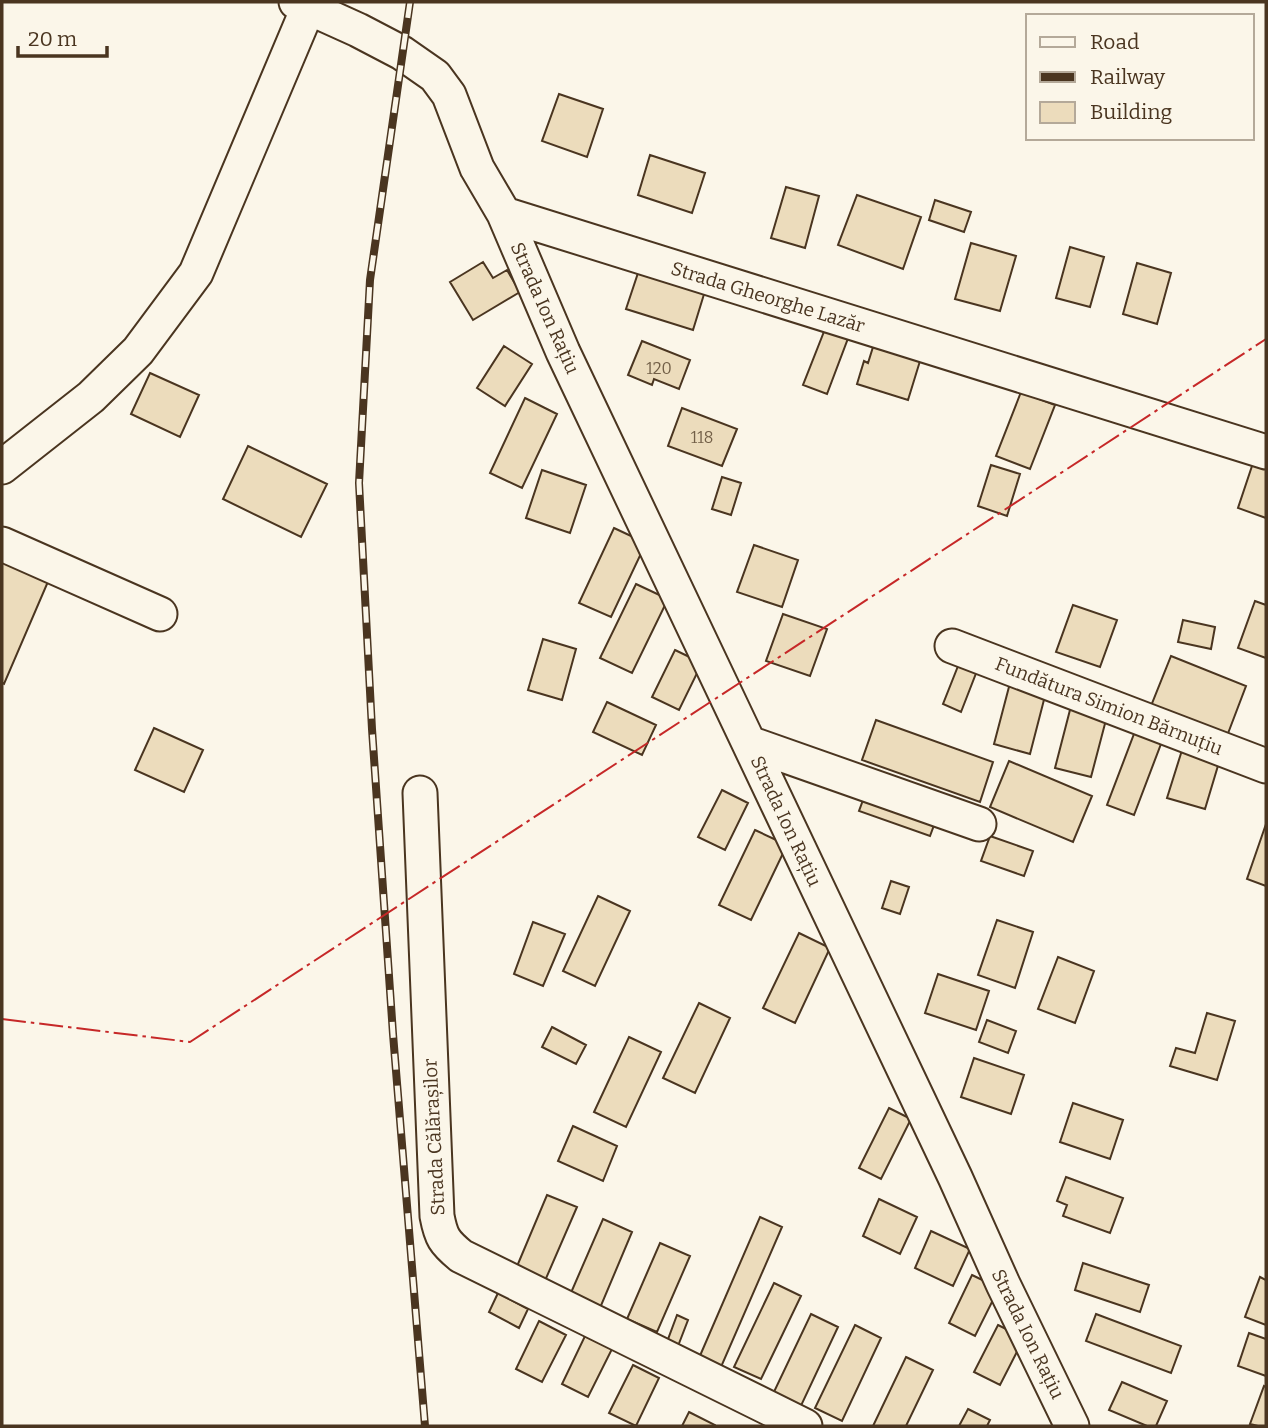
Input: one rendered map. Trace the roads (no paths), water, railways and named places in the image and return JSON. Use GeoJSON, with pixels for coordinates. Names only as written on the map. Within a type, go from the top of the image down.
{"type":"FeatureCollection","features":[{"type":"Feature","properties":{"kind":"street"},"geometry":{"type":"LineString","coordinates":[[2,467],[91,397],[138,351],[196,273],[302,5],[402,53],[435,76],[449,95],[477,167],[504,214]]}},
{"type":"Feature","properties":{"kind":"street","name":"Strada Gheorghe Lazăr"},"geometry":{"type":"LineString","coordinates":[[504,214],[1266,452]]}},
{"type":"Feature","properties":{"kind":"street","name":"Strada Ion Rațiu"},"geometry":{"type":"LineString","coordinates":[[504,214],[564,352],[1072,1426]]}},
{"type":"Feature","properties":{"kind":"street"},"geometry":{"type":"LineString","coordinates":[[2,544],[160,614]]}},
{"type":"Feature","properties":{"kind":"street","name":"Fundătura Simion Bărnuțiu"},"geometry":{"type":"LineString","coordinates":[[952,646],[1266,766]]}},
{"type":"Feature","properties":{"kind":"street"},"geometry":{"type":"LineString","coordinates":[[749,743],[979,824]]}},
{"type":"Feature","properties":{"kind":"street","name":"Strada Călărașilor"},"geometry":{"type":"LineString","coordinates":[[420,793],[437,1216],[440,1233],[446,1244],[461,1256],[805,1426]]}},
{"type":"Feature","properties":{"kind":"railway"},"geometry":{"type":"LineString","coordinates":[[410,2],[370,280],[359,483],[372,729],[393,1034],[425,1426]]}}]}
